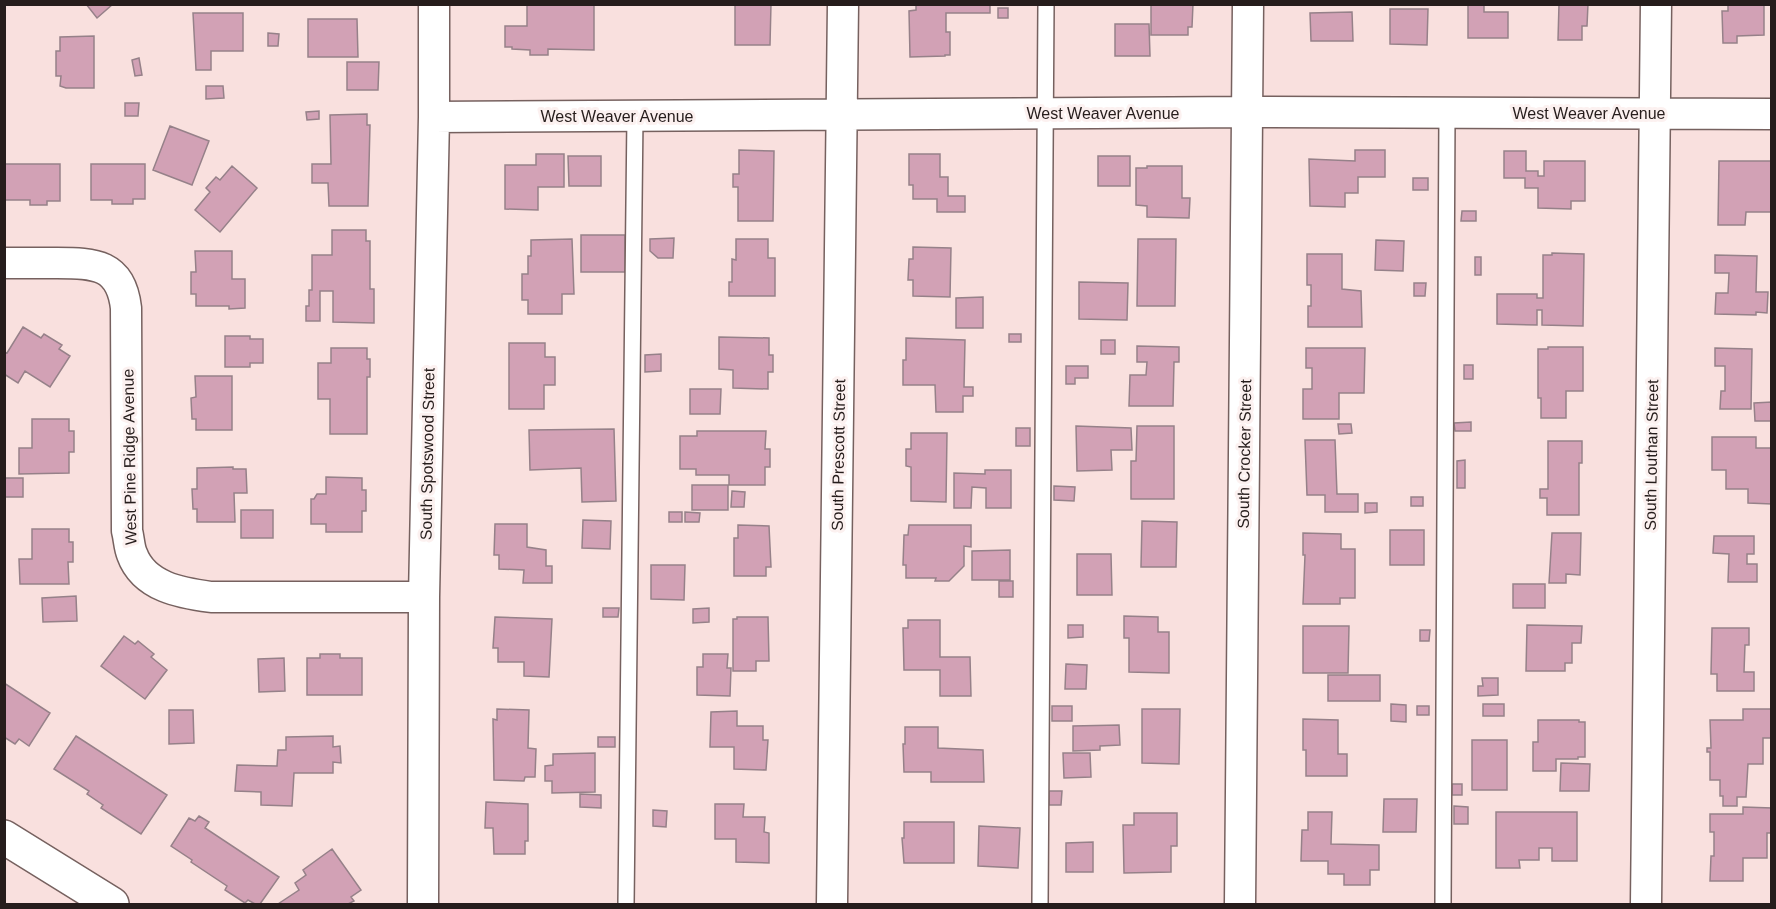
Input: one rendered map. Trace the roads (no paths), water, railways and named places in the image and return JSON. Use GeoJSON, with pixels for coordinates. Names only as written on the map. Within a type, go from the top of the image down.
{"type":"FeatureCollection","features":[{"type":"Feature","properties":{"kind":"street","name":"South Spotswood Street"},"geometry":{"type":"LineString","coordinates":[[423,904],[424,597],[434,117],[434,4]]}},
{"type":"Feature","properties":{"kind":"street","name":"South Prescott Street"},"geometry":{"type":"LineString","coordinates":[[832,904],[843,4]]}},
{"type":"Feature","properties":{"kind":"street","name":"South Crocker Street"},"geometry":{"type":"LineString","coordinates":[[1240,904],[1248,4]]}},
{"type":"Feature","properties":{"kind":"street","name":"South Louthan Street"},"geometry":{"type":"LineString","coordinates":[[1646,904],[1656,4]]}},
{"type":"Feature","properties":{"kind":"street","name":"West Weaver Avenue"},"geometry":{"type":"LineString","coordinates":[[434,117],[1248,112],[1772,114]]}},
{"type":"Feature","properties":{"kind":"street","name":"West Pine Ridge Avenue"},"geometry":{"type":"LineString","coordinates":[[4,263],[87,263],[103,267],[117,278],[124,292],[127,531],[131,553],[139,570],[158,583],[179,592],[211,597],[424,597]]}},
{"type":"Feature","properties":{"kind":"street"},"geometry":{"type":"LineString","coordinates":[[4,837],[112,904]]}},
{"type":"Feature","properties":{"kind":"lane"},"geometry":{"type":"LineString","coordinates":[[1040,904],[1046,4]]}},
{"type":"Feature","properties":{"kind":"lane"},"geometry":{"type":"LineString","coordinates":[[1443,904],[1447,113]]}},
{"type":"Feature","properties":{"kind":"lane"},"geometry":{"type":"LineString","coordinates":[[626,904],[635,116]]}}]}
